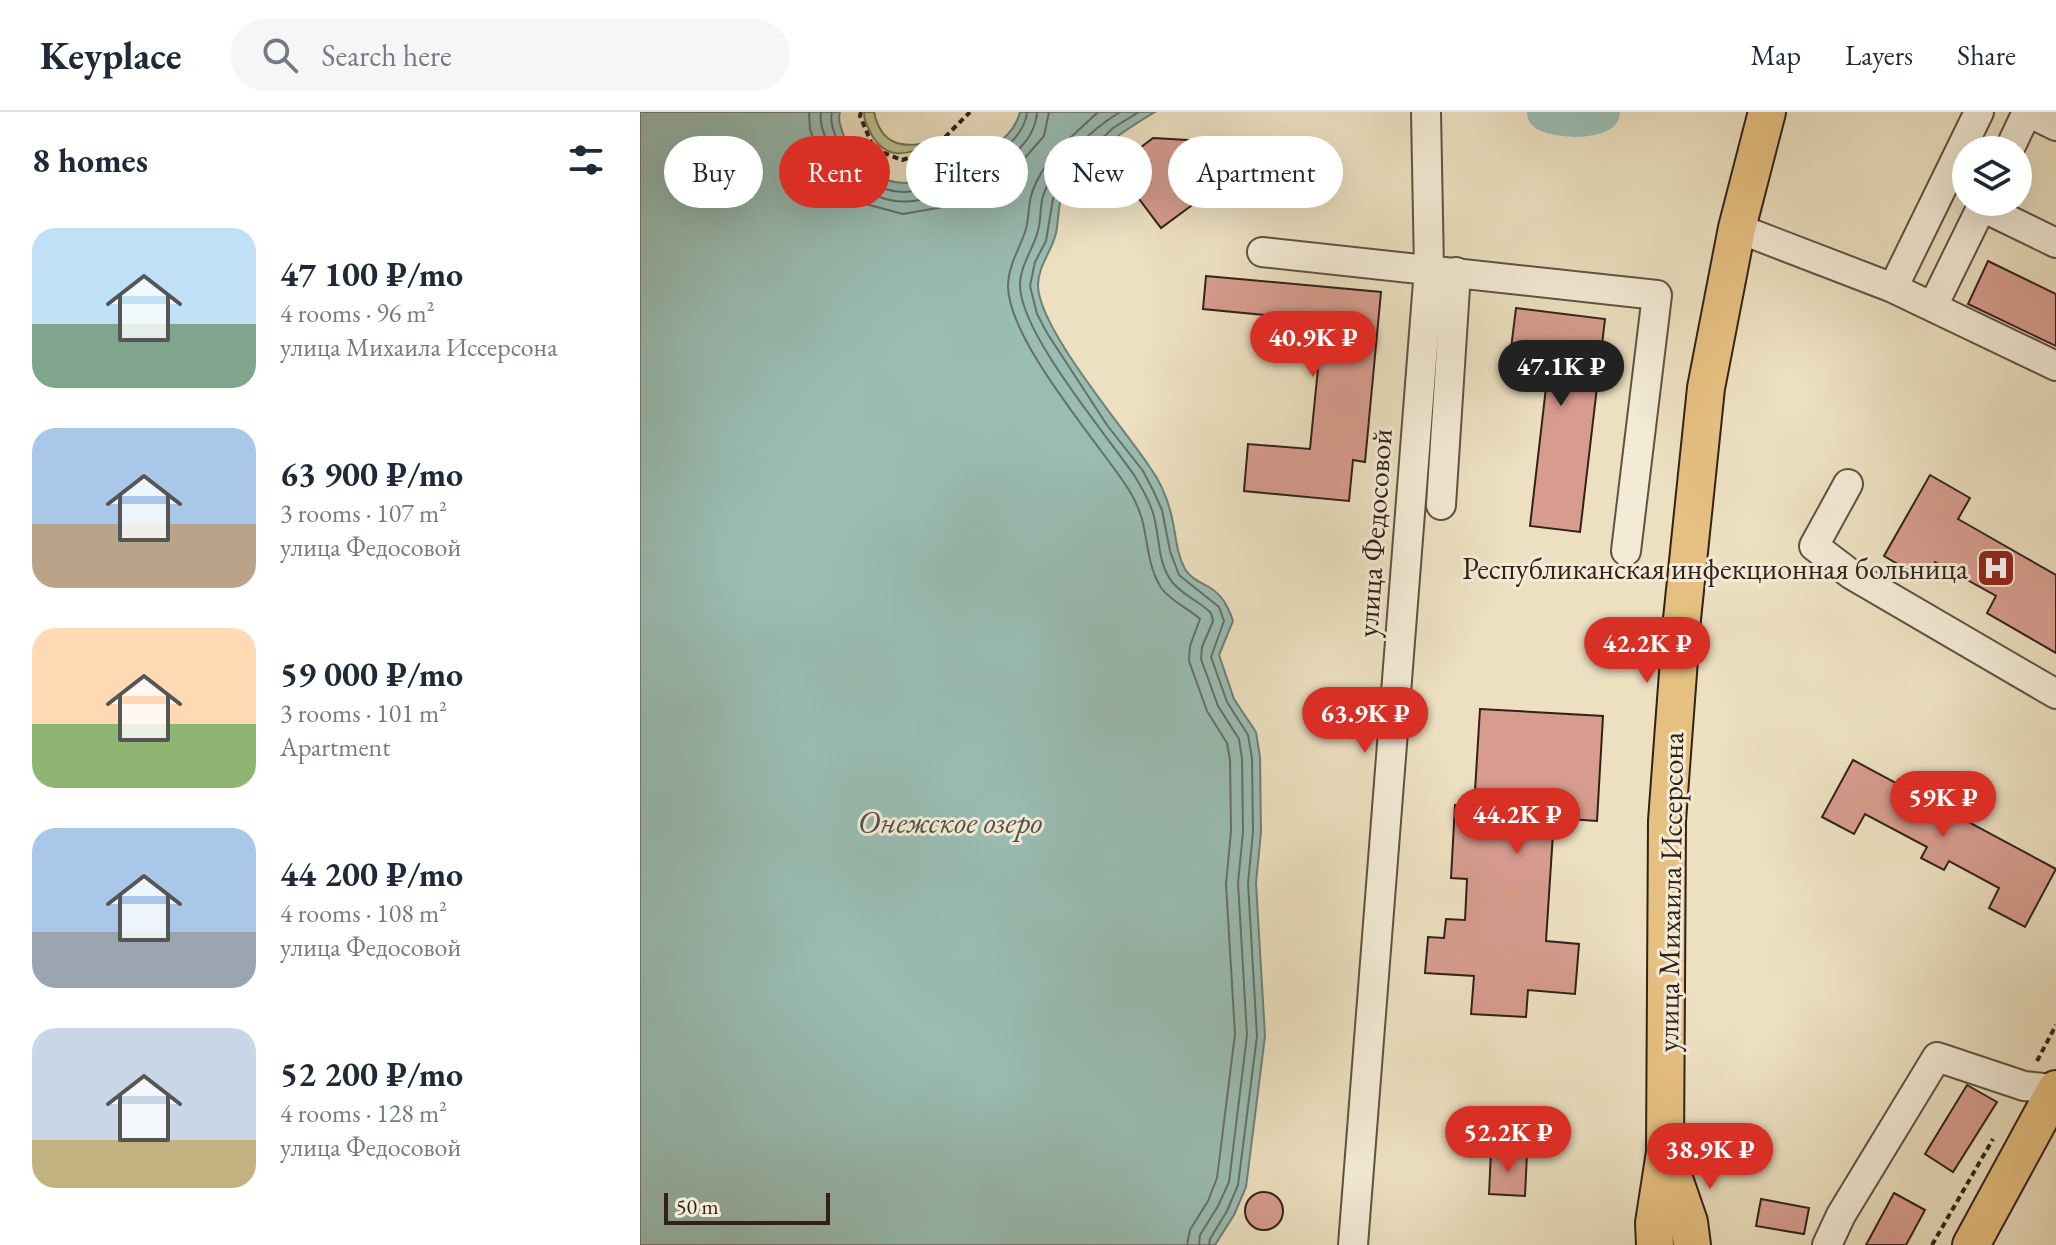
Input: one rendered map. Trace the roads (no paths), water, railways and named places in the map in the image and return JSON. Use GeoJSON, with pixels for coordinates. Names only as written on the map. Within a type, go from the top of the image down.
{"type":"FeatureCollection","features":[{"type":"Feature","properties":{"kind":"main road","name":"улица Михаила Иссерсона"},"geometry":{"type":"LineString","coordinates":[[1655,1245],[1654,1223],[1665,1152],[1667,821],[1682,619],[1706,388],[1737,228],[1767,112]]}},
{"type":"Feature","properties":{"kind":"main road"},"geometry":{"type":"LineString","coordinates":[[1971,1245],[2048,1125],[2045,1088]]}},
{"type":"Feature","properties":{"kind":"main road","name":"улица Михаила Иссерсона"},"geometry":{"type":"LineString","coordinates":[[1665,1152],[1693,1237]]}},
{"type":"Feature","properties":{"kind":"street","name":"улица Федосовой"},"geometry":{"type":"LineString","coordinates":[[1353,1245],[1442,271],[1426,112]]}},
{"type":"Feature","properties":{"kind":"street"},"geometry":{"type":"LineString","coordinates":[[1893,288],[1979,112]]}},
{"type":"Feature","properties":{"kind":"street"},"geometry":{"type":"LineString","coordinates":[[2016,136],[2028,112],[2056,126]]}},
{"type":"Feature","properties":{"kind":"street"},"geometry":{"type":"LineString","coordinates":[[1933,306],[1978,216]]}},
{"type":"Feature","properties":{"kind":"street"},"geometry":{"type":"LineString","coordinates":[[2004,216],[2056,243]]}},
{"type":"Feature","properties":{"kind":"street"},"geometry":{"type":"LineString","coordinates":[[1737,228],[1893,288],[2056,366]]}},
{"type":"Feature","properties":{"kind":"street"},"geometry":{"type":"LineString","coordinates":[[1262,252],[1657,295],[1626,551]]}},
{"type":"Feature","properties":{"kind":"street"},"geometry":{"type":"LineString","coordinates":[[1441,505],[1442,271]]}},
{"type":"Feature","properties":{"kind":"street"},"geometry":{"type":"LineString","coordinates":[[1848,484],[1814,546],[1852,575],[2056,694]]}},
{"type":"Feature","properties":{"kind":"street"},"geometry":{"type":"LineString","coordinates":[[1827,1245],[1841,1215],[1937,1057],[2045,1088]]}},
{"type":"Feature","properties":{"kind":"water","name":"Онежское озеро"},"geometry":{"type":"Polygon","coordinates":[[[640,112],[840,112],[844,136],[779,136],[779,208],[890,208],[890,181],[906,183],[906,208],[1028,208],[1028,136],[1006,136],[1020,112],[1155,112],[1118,136],[1044,136],[1044,208],[1059,208],[1056,233],[1040,271],[1038,285],[1042,304],[1066,351],[1159,481],[1185,569],[1218,594],[1233,621],[1219,655],[1234,699],[1256,732],[1260,757],[1261,832],[1256,883],[1265,1036],[1246,1187],[1234,1215],[1215,1245],[640,1245],[640,112]]]}},
{"type":"Feature","properties":{"kind":"waterway"},"geometry":{"type":"LineString","coordinates":[[1547,112],[1574,117],[1600,112]]}},
{"type":"Feature","properties":{"kind":"place","name":"Республиканская инфекционная больница"},"geometry":{"type":"Point","coordinates":[1996,568]}}]}
